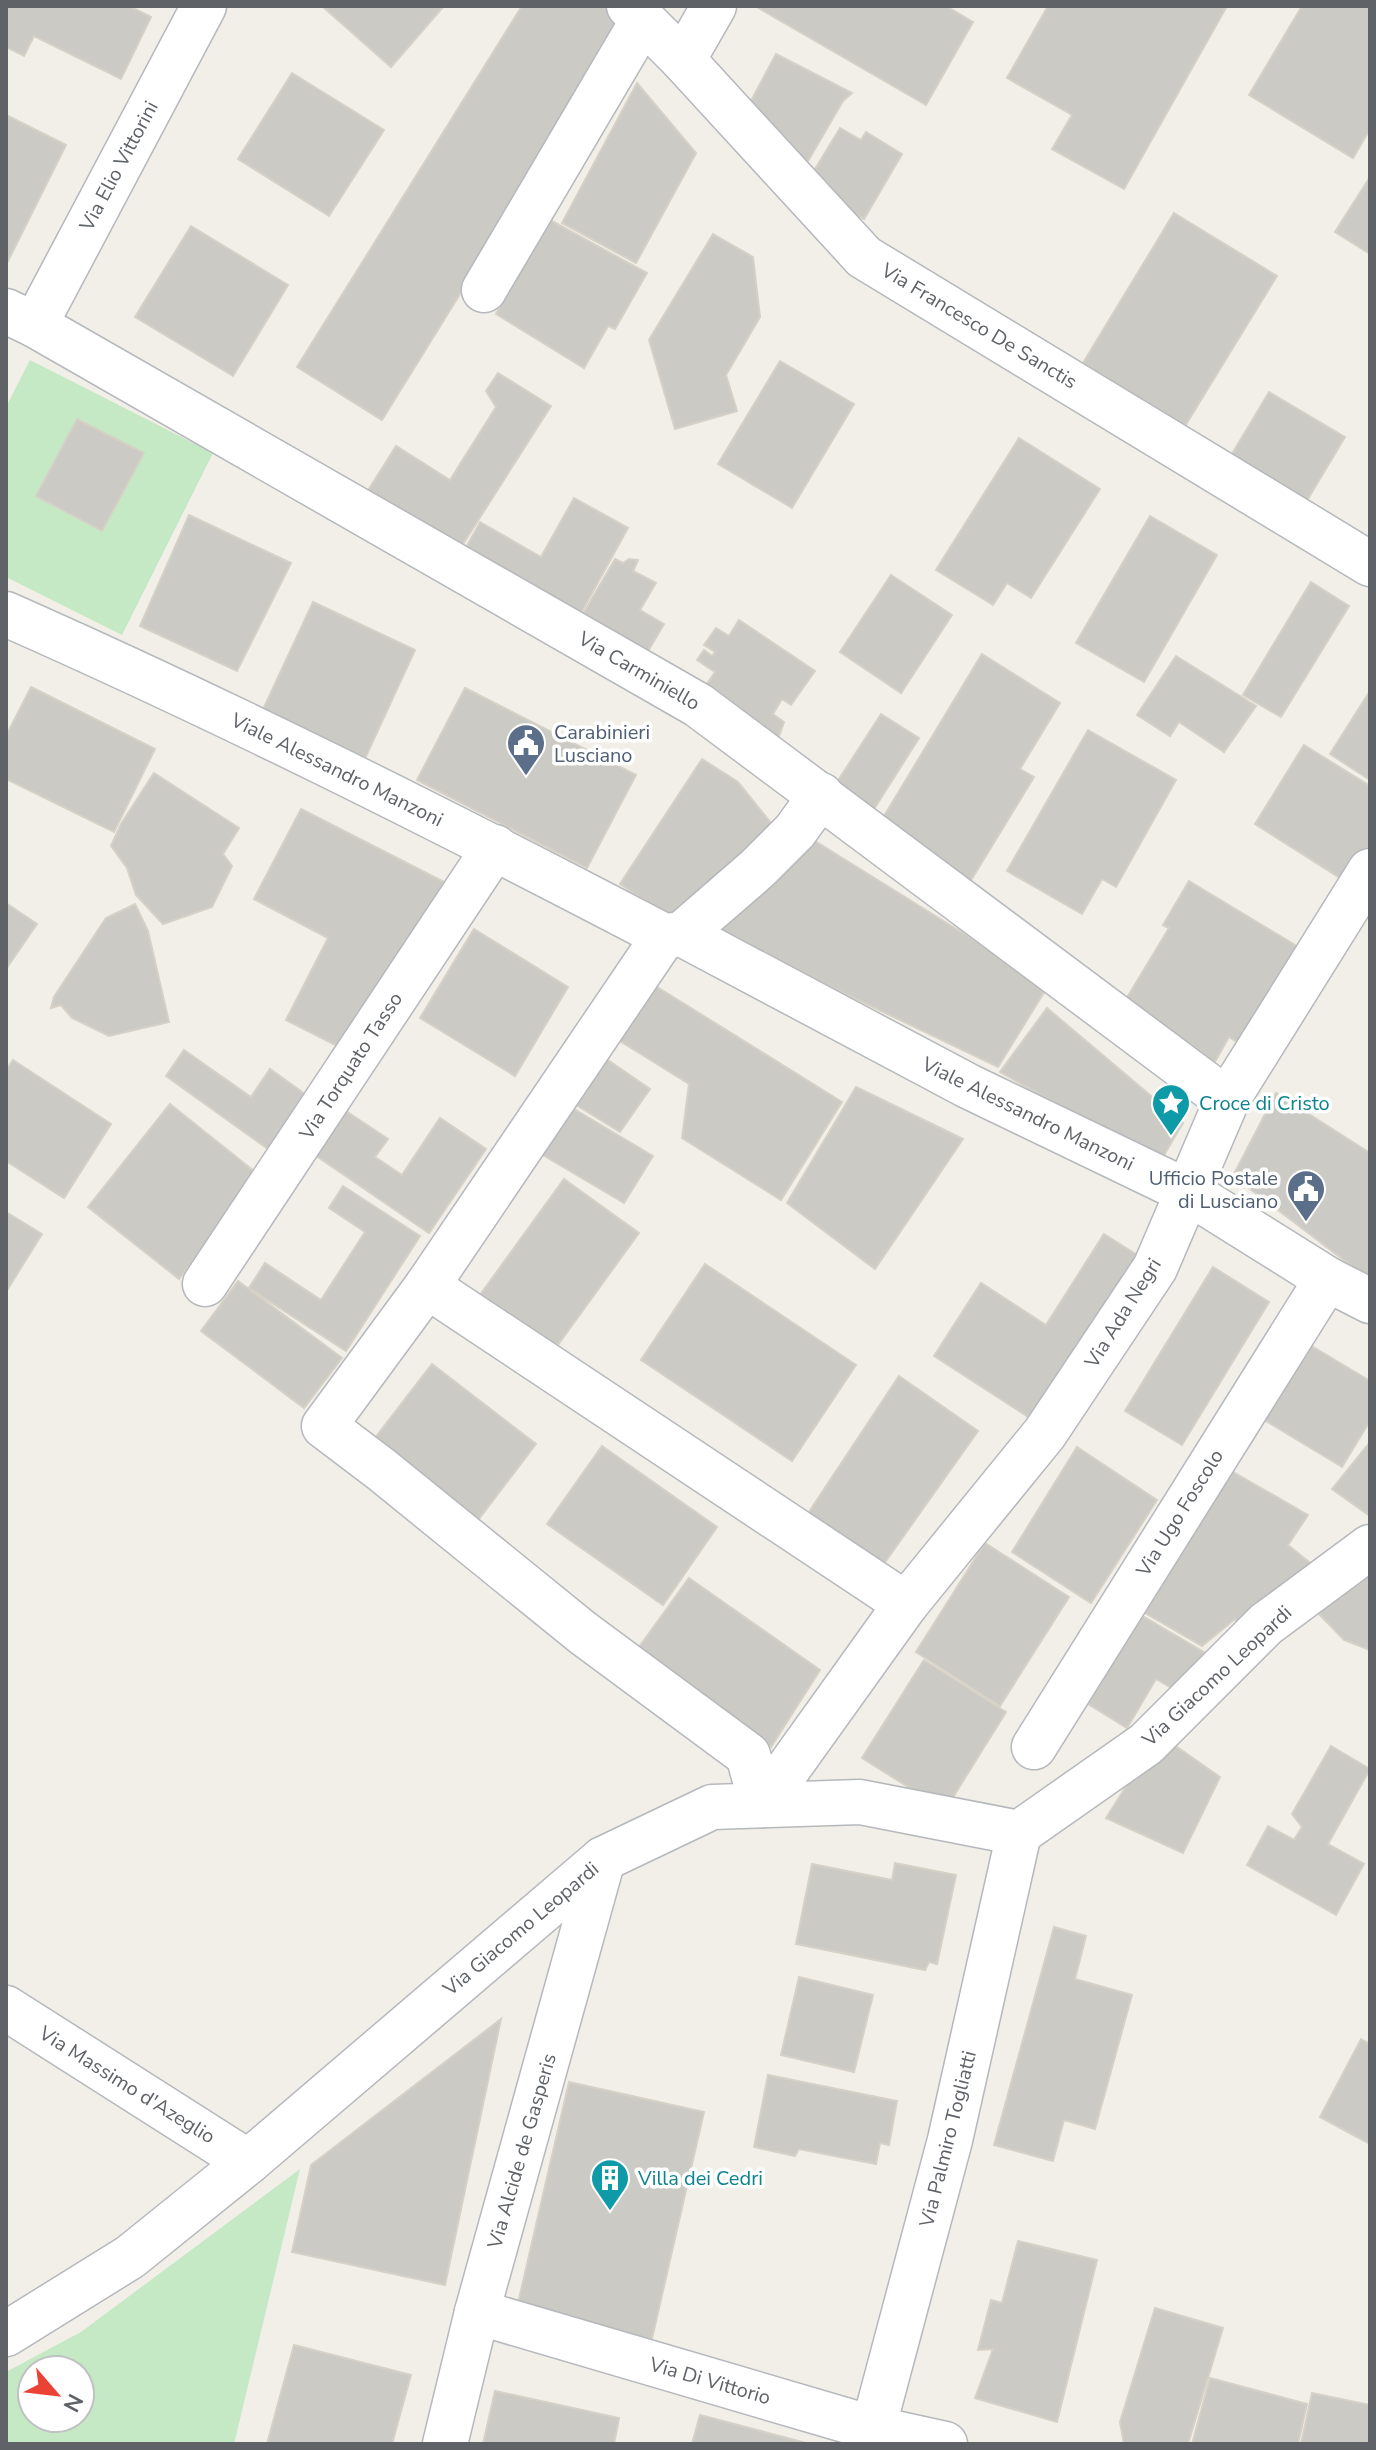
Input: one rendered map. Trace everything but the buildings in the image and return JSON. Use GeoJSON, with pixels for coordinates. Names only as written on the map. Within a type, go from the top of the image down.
{"type":"FeatureCollection","features":[{"type":"Feature","properties":{"kind":"street","name":"Via Elio Vittorini"},"geometry":{"type":"LineString","coordinates":[[21,318],[204,6]]}},
{"type":"Feature","properties":{"kind":"street"},"geometry":{"type":"LineString","coordinates":[[683,60],[714,6]]}},
{"type":"Feature","properties":{"kind":"street","name":"Via Francesco De Sanctis"},"geometry":{"type":"LineString","coordinates":[[484,290],[636,13],[864,257],[1370,564]]}},
{"type":"Feature","properties":{"kind":"street","name":"Via Carminiello"},"geometry":{"type":"LineString","coordinates":[[21,318],[698,705],[1227,1100]]}},
{"type":"Feature","properties":{"kind":"street","name":"Viale Alessandro Manzoni"},"geometry":{"type":"LineString","coordinates":[[6,614],[134,671],[495,847],[968,1086],[1188,1192],[1327,1279],[1370,1301]]}},
{"type":"Feature","properties":{"kind":"street"},"geometry":{"type":"LineString","coordinates":[[762,1805],[748,1755],[583,1633],[324,1426],[427,1286],[673,935],[776,849],[795,831],[821,795]]}},
{"type":"Feature","properties":{"kind":"street","name":"Via Torquato Tasso"},"geometry":{"type":"LineString","coordinates":[[205,1284],[495,847]]}},
{"type":"Feature","properties":{"kind":"street","name":"Via Ada Negri"},"geometry":{"type":"LineString","coordinates":[[762,1805],[906,1604],[1045,1433],[1155,1268],[1227,1100],[1370,871]]}},
{"type":"Feature","properties":{"kind":"street","name":"Via Ugo Foscolo"},"geometry":{"type":"LineString","coordinates":[[1034,1747],[1327,1279]]}},
{"type":"Feature","properties":{"kind":"street"},"geometry":{"type":"LineString","coordinates":[[427,1286],[906,1604]]}},
{"type":"Feature","properties":{"kind":"street","name":"Via Giacomo Leopardi"},"geometry":{"type":"LineString","coordinates":[[6,2334],[130,2257],[248,2162],[603,1859],[712,1807],[860,1802],[1019,1833],[1146,1744],[1266,1624],[1370,1547]]}},
{"type":"Feature","properties":{"kind":"street","name":"Via Palmiro Togliatti"},"geometry":{"type":"LineString","coordinates":[[871,2436],[950,2140],[1019,1833]]}},
{"type":"Feature","properties":{"kind":"street","name":"Via Alcide de Gasperis"},"geometry":{"type":"LineString","coordinates":[[445,2444],[477,2312],[603,1859]]}},
{"type":"Feature","properties":{"kind":"street","name":"Via Massimo d'Azeglio"},"geometry":{"type":"LineString","coordinates":[[6,2008],[248,2162]]}},
{"type":"Feature","properties":{"kind":"street","name":"Via Di Vittorio"},"geometry":{"type":"LineString","coordinates":[[477,2312],[871,2436],[945,2444]]}},
{"type":"Feature","properties":{"kind":"green space"},"geometry":{"type":"Polygon","coordinates":[[[30,360],[213,453],[122,635],[6,577],[6,407],[30,360]]]}},
{"type":"Feature","properties":{"kind":"green space"},"geometry":{"type":"Polygon","coordinates":[[[300,2169],[234,2444],[6,2444],[6,2372],[16,2367],[16,2434],[96,2434],[96,2354],[40,2354],[81,2332],[300,2169]]]}},
{"type":"Feature","properties":{"kind":"place","name":"Carabinieri Lusciano"},"geometry":{"type":"Point","coordinates":[526,777]}},
{"type":"Feature","properties":{"kind":"place","name":"Croce di Cristo"},"geometry":{"type":"Point","coordinates":[1171,1137]}},
{"type":"Feature","properties":{"kind":"place","name":"Ufficio Postale di Lusciano"},"geometry":{"type":"Point","coordinates":[1306,1223]}},
{"type":"Feature","properties":{"kind":"place","name":"Villa dei Cedri"},"geometry":{"type":"Point","coordinates":[610,2212]}}]}
